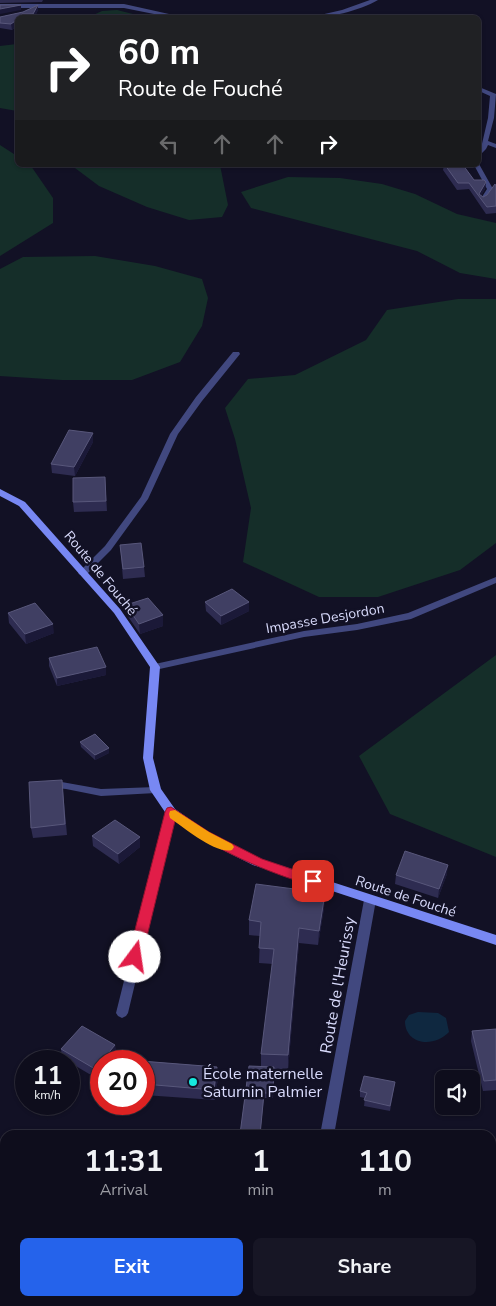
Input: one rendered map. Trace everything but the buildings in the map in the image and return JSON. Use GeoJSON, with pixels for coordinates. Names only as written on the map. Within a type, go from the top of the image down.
{"type":"FeatureCollection","features":[{"type":"Feature","properties":{"kind":"main road","name":"Route de Fouché"},"geometry":{"type":"LineString","coordinates":[[0,492],[22,504],[117,611],[155,667],[148,758],[156,790],[171,812],[205,836],[257,862],[496,940]]}},
{"type":"Feature","properties":{"kind":"street"},"geometry":{"type":"LineString","coordinates":[[344,14],[375,0]]}},
{"type":"Feature","properties":{"kind":"street"},"geometry":{"type":"LineString","coordinates":[[0,6],[124,6],[169,15]]}},
{"type":"Feature","properties":{"kind":"street"},"geometry":{"type":"LineString","coordinates":[[21,14],[36,6]]}},
{"type":"Feature","properties":{"kind":"street"},"geometry":{"type":"LineString","coordinates":[[481,90],[494,96],[484,148],[481,152]]}},
{"type":"Feature","properties":{"kind":"street"},"geometry":{"type":"LineString","coordinates":[[485,142],[496,146]]}},
{"type":"Feature","properties":{"kind":"street"},"geometry":{"type":"LineString","coordinates":[[478,167],[490,188],[483,200]]}},
{"type":"Feature","properties":{"kind":"street"},"geometry":{"type":"LineString","coordinates":[[83,573],[108,548],[145,497],[174,434],[199,399],[236,354]]}},
{"type":"Feature","properties":{"kind":"street","name":"Impasse Desjordon"},"geometry":{"type":"LineString","coordinates":[[155,667],[304,634],[358,628],[411,616],[496,580]]}},
{"type":"Feature","properties":{"kind":"street","name":"Route de l'Heurissy"},"geometry":{"type":"LineString","coordinates":[[328,1130],[370,900]]}},
{"type":"Feature","properties":{"kind":"lane"},"geometry":{"type":"LineString","coordinates":[[41,786],[57,784],[107,793],[156,790]]}},
{"type":"Feature","properties":{"kind":"lane"},"geometry":{"type":"LineString","coordinates":[[122,1012],[171,812]]}},
{"type":"Feature","properties":{"kind":"green space"},"geometry":{"type":"Polygon","coordinates":[[[117,10],[137,15],[93,15],[102,11],[117,10]]]}},
{"type":"Feature","properties":{"kind":"green space"},"geometry":{"type":"Polygon","coordinates":[[[15,44],[15,111],[0,108],[0,46],[15,44]]]}},
{"type":"Feature","properties":{"kind":"green space"},"geometry":{"type":"Polygon","coordinates":[[[0,145],[15,155],[15,167],[32,167],[53,198],[53,223],[0,256],[0,145]]]}},
{"type":"Feature","properties":{"kind":"green space"},"geometry":{"type":"Polygon","coordinates":[[[74,167],[220,167],[228,205],[222,217],[189,220],[147,207],[99,186],[74,167]]]}},
{"type":"Feature","properties":{"kind":"green space"},"geometry":{"type":"Polygon","coordinates":[[[288,177],[340,178],[382,184],[415,194],[457,214],[496,223],[496,279],[460,273],[417,251],[251,208],[241,192],[288,177]]]}},
{"type":"Feature","properties":{"kind":"green space"},"geometry":{"type":"Polygon","coordinates":[[[95,256],[155,266],[202,279],[208,298],[202,326],[180,362],[132,380],[62,380],[0,376],[0,269],[23,257],[95,256]]]}},
{"type":"Feature","properties":{"kind":"green space"},"geometry":{"type":"Polygon","coordinates":[[[458,299],[496,299],[496,543],[460,570],[378,597],[319,597],[243,562],[251,508],[235,439],[225,408],[248,379],[295,375],[366,340],[387,310],[458,299]]]}},
{"type":"Feature","properties":{"kind":"green space"},"geometry":{"type":"Polygon","coordinates":[[[496,655],[496,857],[390,814],[359,756],[496,655]]]}},
{"type":"Feature","properties":{"kind":"water"},"geometry":{"type":"Polygon","coordinates":[[[418,1012],[438,1013],[446,1018],[449,1032],[443,1037],[428,1042],[421,1042],[415,1039],[406,1029],[405,1021],[409,1015],[418,1012]]]}},
{"type":"Feature","properties":{"kind":"slow traffic"},"geometry":{"type":"LineString","coordinates":[[175,814],[205,836],[227,847]]}},
{"type":"Feature","properties":{"kind":"place","name":"École maternelle Saturnin Palmier"},"geometry":{"type":"Point","coordinates":[193,1082]}},
{"type":"Feature","properties":{"kind":"route"},"geometry":{"type":"LineString","coordinates":[[135,957],[171,812],[205,836],[257,862],[313,881]]}}]}
